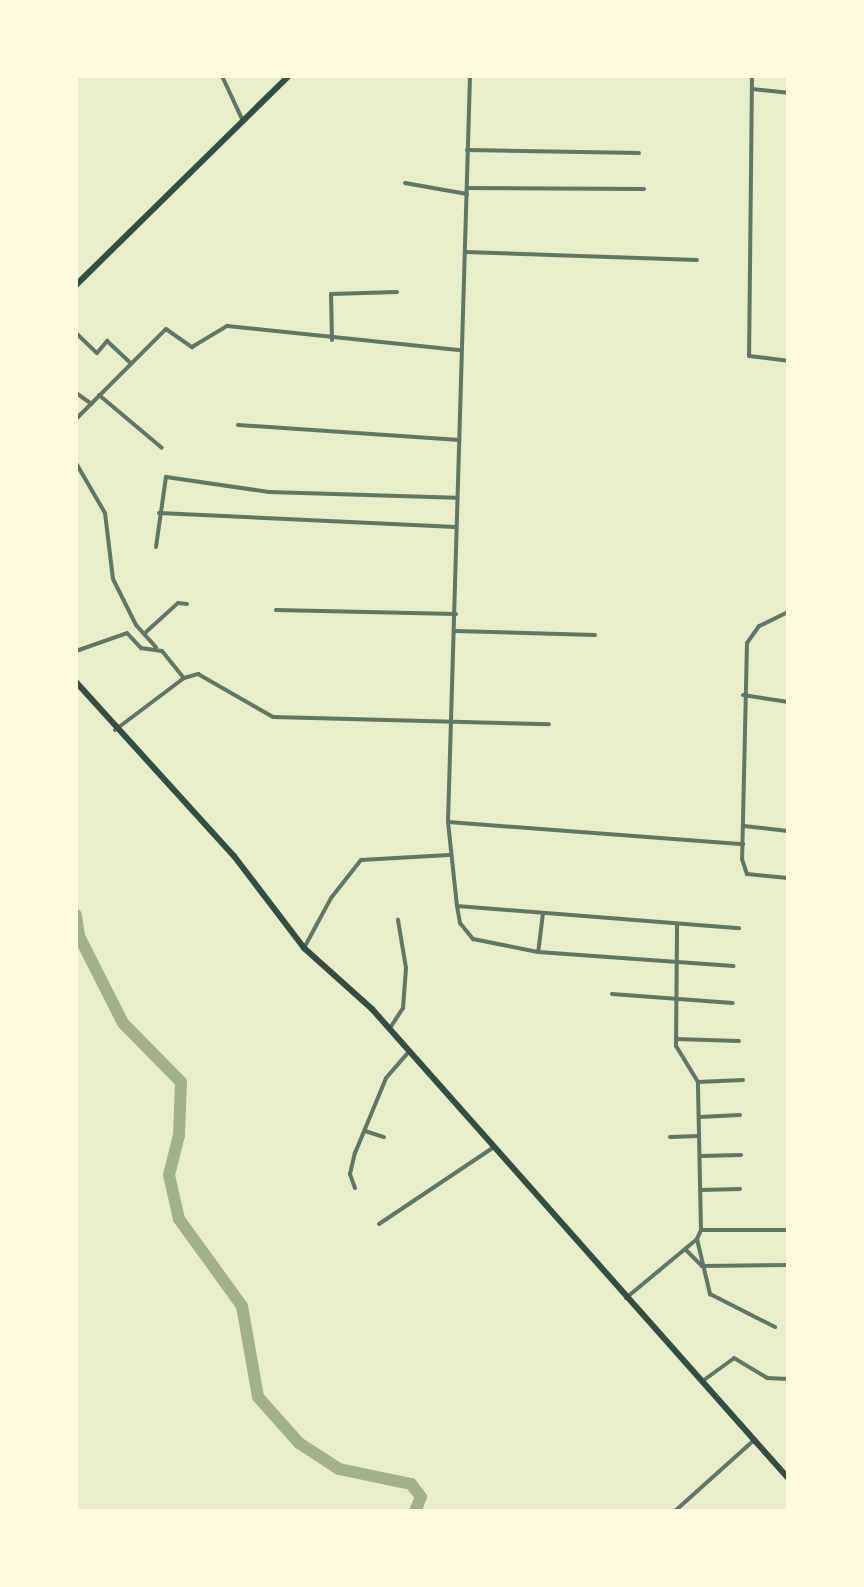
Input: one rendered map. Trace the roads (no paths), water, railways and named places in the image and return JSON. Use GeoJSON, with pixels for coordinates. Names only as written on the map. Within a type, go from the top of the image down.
{"type":"FeatureCollection","features":[{"type":"Feature","properties":{"kind":"main road"},"geometry":{"type":"LineString","coordinates":[[76,285],[289,76]]}},
{"type":"Feature","properties":{"kind":"main road"},"geometry":{"type":"LineString","coordinates":[[76,682],[115,730],[234,856],[304,948],[388,1030],[626,1298],[704,1380],[788,1478]]}},
{"type":"Feature","properties":{"kind":"street"},"geometry":{"type":"LineString","coordinates":[[222,76],[243,121]]}},
{"type":"Feature","properties":{"kind":"street"},"geometry":{"type":"LineString","coordinates":[[470,76],[448,822],[449,855],[460,923],[473,939],[538,952],[733,966]]}},
{"type":"Feature","properties":{"kind":"street"},"geometry":{"type":"LineString","coordinates":[[752,76],[749,356],[788,361]]}},
{"type":"Feature","properties":{"kind":"street"},"geometry":{"type":"LineString","coordinates":[[752,89],[788,93]]}},
{"type":"Feature","properties":{"kind":"street"},"geometry":{"type":"LineString","coordinates":[[467,150],[639,153]]}},
{"type":"Feature","properties":{"kind":"street"},"geometry":{"type":"LineString","coordinates":[[405,183],[467,191],[644,189]]}},
{"type":"Feature","properties":{"kind":"street"},"geometry":{"type":"LineString","coordinates":[[466,252],[697,260]]}},
{"type":"Feature","properties":{"kind":"street"},"geometry":{"type":"LineString","coordinates":[[332,340],[331,294],[397,292]]}},
{"type":"Feature","properties":{"kind":"street"},"geometry":{"type":"LineString","coordinates":[[76,419],[166,329],[192,347],[227,326],[332,340],[462,350]]}},
{"type":"Feature","properties":{"kind":"street"},"geometry":{"type":"LineString","coordinates":[[76,333],[97,353],[107,341],[131,363]]}},
{"type":"Feature","properties":{"kind":"street"},"geometry":{"type":"LineString","coordinates":[[76,393],[92,404]]}},
{"type":"Feature","properties":{"kind":"street"},"geometry":{"type":"LineString","coordinates":[[99,395],[162,448]]}},
{"type":"Feature","properties":{"kind":"street"},"geometry":{"type":"LineString","coordinates":[[238,425],[459,440]]}},
{"type":"Feature","properties":{"kind":"street"},"geometry":{"type":"LineString","coordinates":[[77,465],[105,513],[113,579],[136,625],[146,632],[184,678]]}},
{"type":"Feature","properties":{"kind":"street"},"geometry":{"type":"LineString","coordinates":[[156,547],[162,482],[172,477],[244,490],[456,498]]}},
{"type":"Feature","properties":{"kind":"street"},"geometry":{"type":"LineString","coordinates":[[159,513],[456,527]]}},
{"type":"Feature","properties":{"kind":"street"},"geometry":{"type":"LineString","coordinates":[[146,632],[178,603],[187,604]]}},
{"type":"Feature","properties":{"kind":"street"},"geometry":{"type":"LineString","coordinates":[[276,610],[456,614]]}},
{"type":"Feature","properties":{"kind":"street"},"geometry":{"type":"LineString","coordinates":[[788,612],[759,626],[749,639],[743,695],[744,872],[788,878]]}},
{"type":"Feature","properties":{"kind":"street"},"geometry":{"type":"LineString","coordinates":[[455,631],[595,635]]}},
{"type":"Feature","properties":{"kind":"street"},"geometry":{"type":"LineString","coordinates":[[76,651],[123,633],[141,648],[156,647]]}},
{"type":"Feature","properties":{"kind":"street"},"geometry":{"type":"LineString","coordinates":[[115,730],[184,678],[210,677],[273,717],[549,724]]}},
{"type":"Feature","properties":{"kind":"street"},"geometry":{"type":"LineString","coordinates":[[743,695],[788,702]]}},
{"type":"Feature","properties":{"kind":"street"},"geometry":{"type":"LineString","coordinates":[[448,822],[743,844]]}},
{"type":"Feature","properties":{"kind":"street"},"geometry":{"type":"LineString","coordinates":[[744,826],[788,831]]}},
{"type":"Feature","properties":{"kind":"street"},"geometry":{"type":"LineString","coordinates":[[304,948],[331,898],[361,860],[449,855]]}},
{"type":"Feature","properties":{"kind":"street"},"geometry":{"type":"LineString","coordinates":[[457,906],[677,926],[739,928]]}},
{"type":"Feature","properties":{"kind":"street"},"geometry":{"type":"LineString","coordinates":[[538,952],[543,913]]}},
{"type":"Feature","properties":{"kind":"street"},"geometry":{"type":"LineString","coordinates":[[388,1030],[403,1008],[406,968],[398,920]]}},
{"type":"Feature","properties":{"kind":"street"},"geometry":{"type":"LineString","coordinates":[[626,1298],[697,1239],[701,1230],[698,1082],[677,1051],[676,1039],[677,926]]}},
{"type":"Feature","properties":{"kind":"street"},"geometry":{"type":"LineString","coordinates":[[612,994],[733,1003]]}},
{"type":"Feature","properties":{"kind":"street"},"geometry":{"type":"LineString","coordinates":[[676,1039],[739,1041]]}},
{"type":"Feature","properties":{"kind":"street"},"geometry":{"type":"LineString","coordinates":[[355,1188],[350,1174],[365,1131],[386,1078],[407,1054]]}},
{"type":"Feature","properties":{"kind":"street"},"geometry":{"type":"LineString","coordinates":[[698,1082],[743,1080]]}},
{"type":"Feature","properties":{"kind":"street"},"geometry":{"type":"LineString","coordinates":[[699,1117],[740,1115]]}},
{"type":"Feature","properties":{"kind":"street"},"geometry":{"type":"LineString","coordinates":[[365,1131],[384,1137]]}},
{"type":"Feature","properties":{"kind":"street"},"geometry":{"type":"LineString","coordinates":[[670,1137],[700,1136]]}},
{"type":"Feature","properties":{"kind":"street"},"geometry":{"type":"LineString","coordinates":[[379,1224],[494,1147]]}},
{"type":"Feature","properties":{"kind":"street"},"geometry":{"type":"LineString","coordinates":[[701,1156],[741,1155]]}},
{"type":"Feature","properties":{"kind":"street"},"geometry":{"type":"LineString","coordinates":[[700,1190],[740,1189]]}},
{"type":"Feature","properties":{"kind":"street"},"geometry":{"type":"LineString","coordinates":[[701,1230],[788,1230]]}},
{"type":"Feature","properties":{"kind":"street"},"geometry":{"type":"LineString","coordinates":[[697,1239],[709,1291],[718,1300],[775,1327]]}},
{"type":"Feature","properties":{"kind":"street"},"geometry":{"type":"LineString","coordinates":[[685,1249],[702,1266],[788,1265]]}},
{"type":"Feature","properties":{"kind":"street"},"geometry":{"type":"LineString","coordinates":[[704,1380],[731,1358],[767,1378],[788,1379]]}},
{"type":"Feature","properties":{"kind":"street"},"geometry":{"type":"LineString","coordinates":[[675,1511],[754,1440]]}},
{"type":"Feature","properties":{"kind":"waterway"},"geometry":{"type":"LineString","coordinates":[[76,915],[79,936],[123,1023],[181,1082],[179,1135],[169,1175],[179,1219],[242,1306],[258,1397],[299,1443],[339,1469],[411,1484],[421,1497],[415,1511]]}}]}
